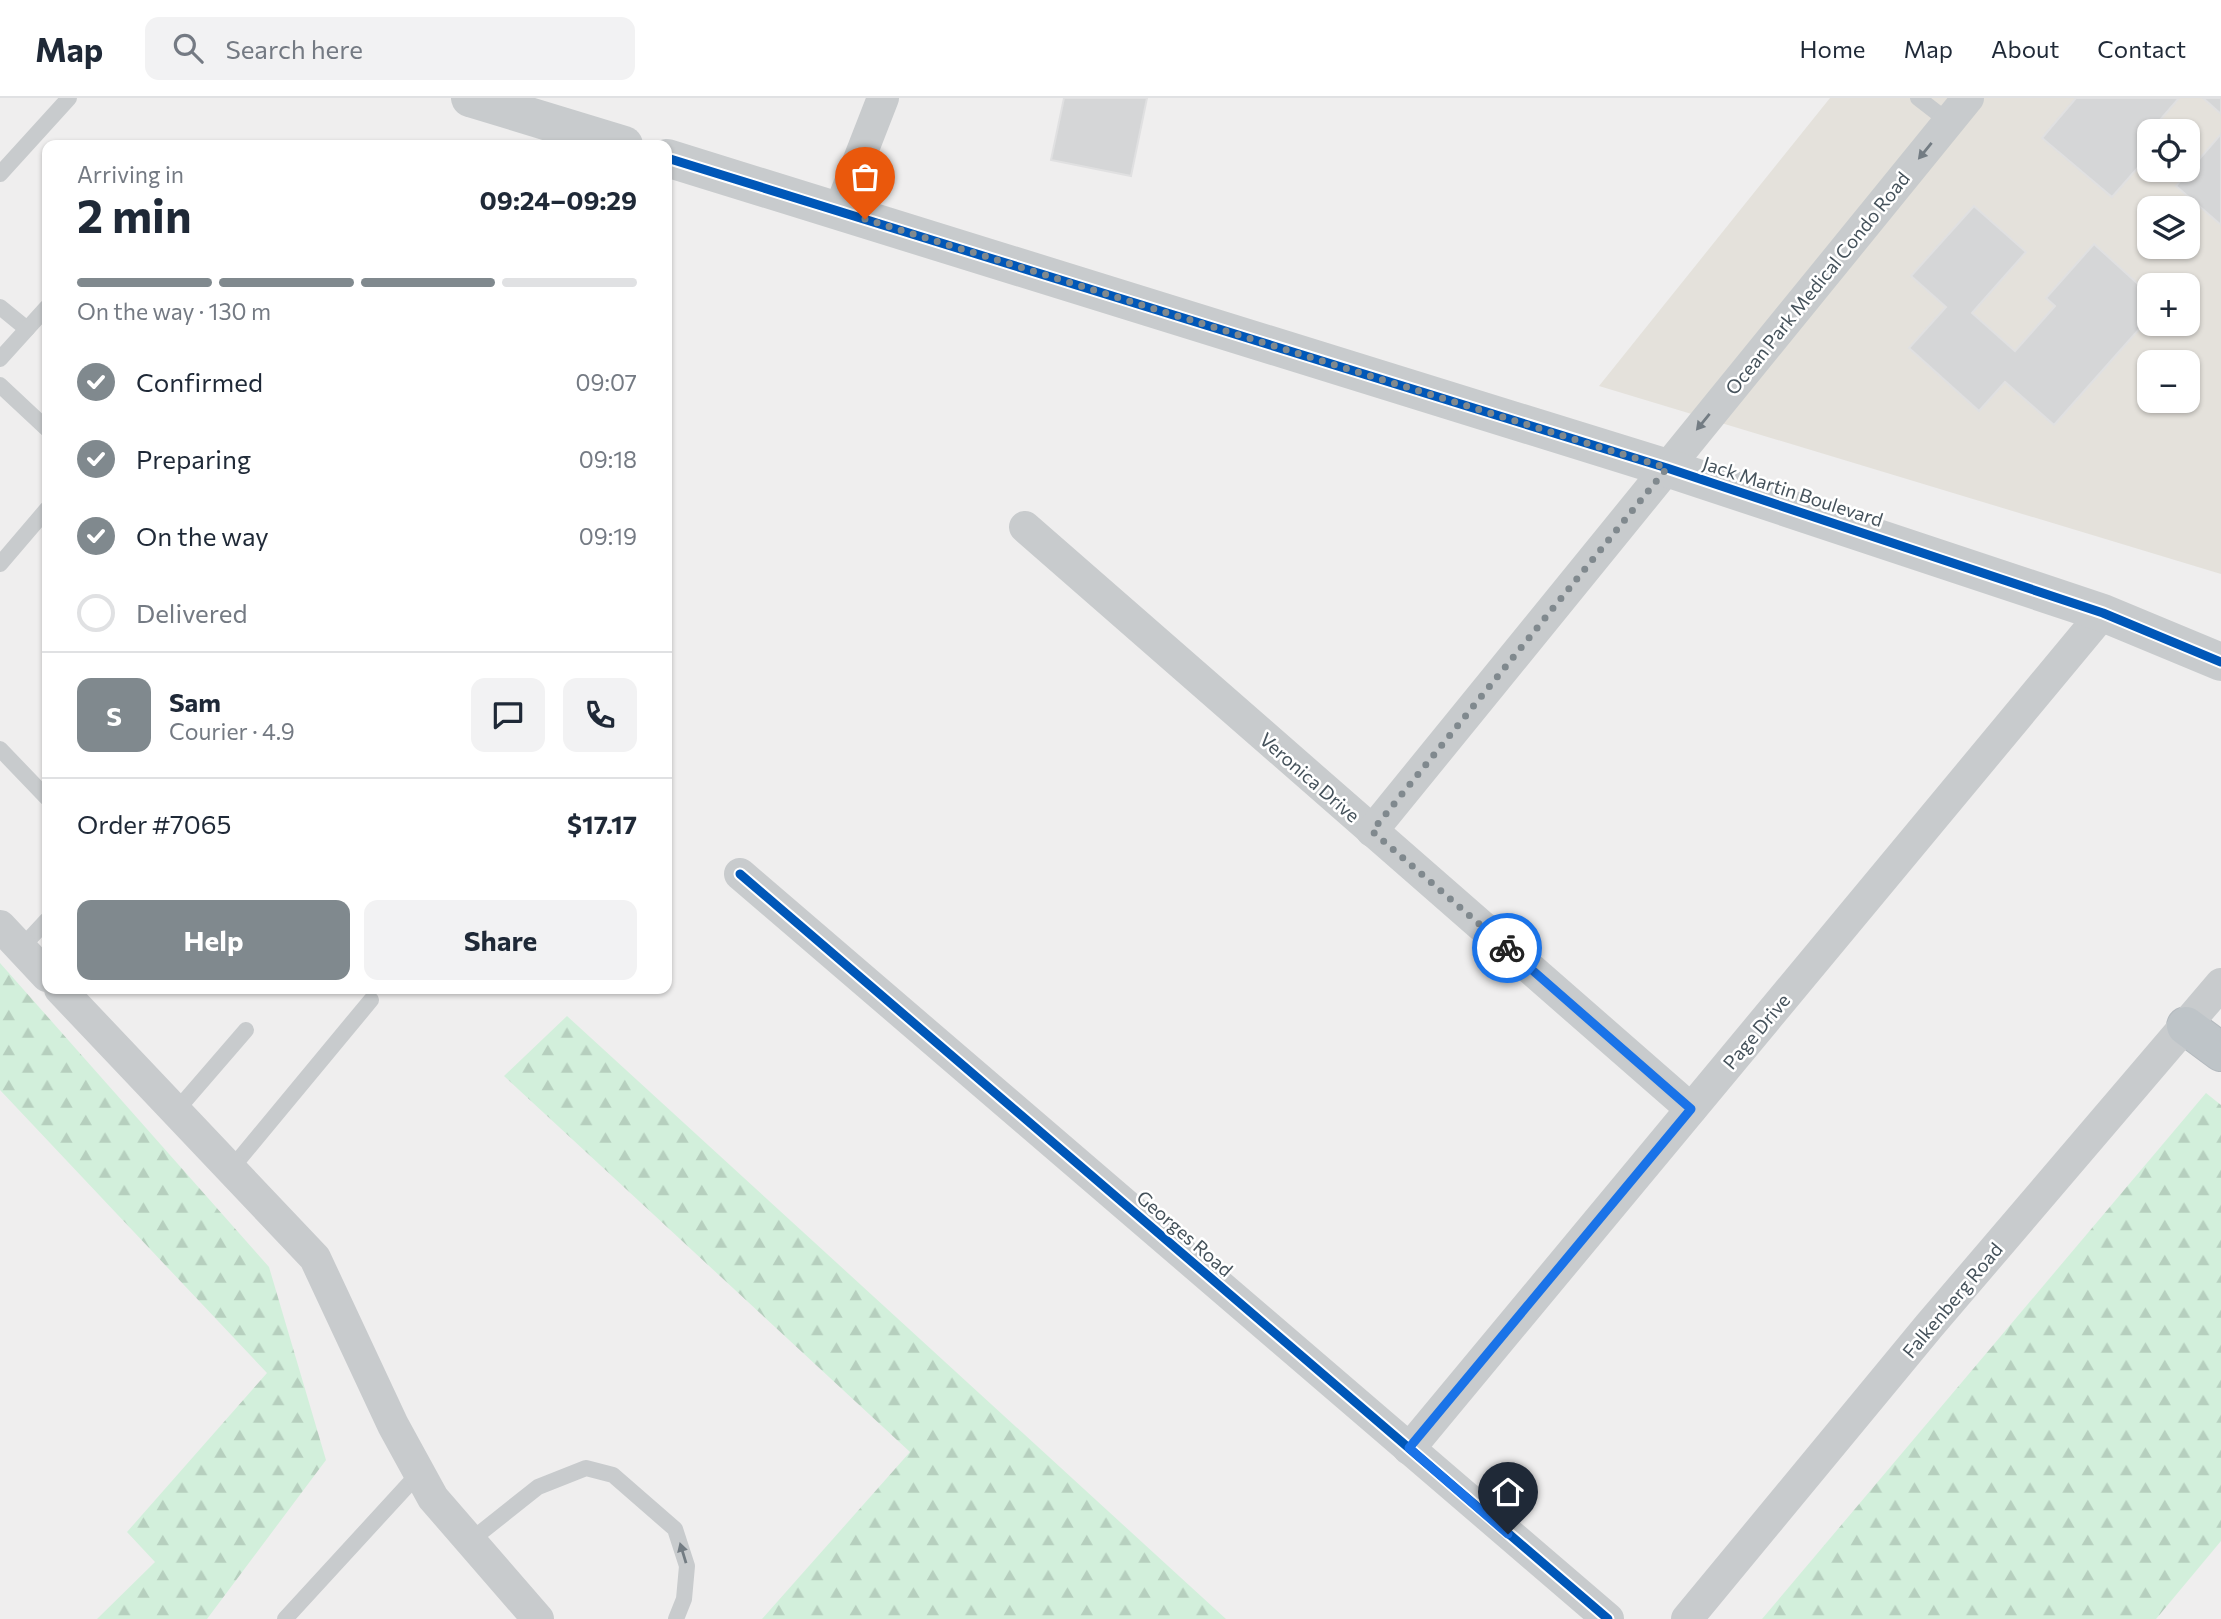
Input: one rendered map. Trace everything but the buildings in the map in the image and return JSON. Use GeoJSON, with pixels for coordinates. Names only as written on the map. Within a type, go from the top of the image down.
{"type":"FeatureCollection","features":[{"type":"Feature","properties":{"kind":"highway"},"geometry":{"type":"LineString","coordinates":[[2186,1026],[2221,1052]]}},
{"type":"Feature","properties":{"kind":"street"},"geometry":{"type":"LineString","coordinates":[[839,211],[883,98]]}},
{"type":"Feature","properties":{"kind":"street"},"geometry":{"type":"LineString","coordinates":[[476,99],[609,140]]}},
{"type":"Feature","properties":{"kind":"street","name":"Ocean Park Medical Condo Road"},"geometry":{"type":"LineString","coordinates":[[1372,831],[1958,110]]}},
{"type":"Feature","properties":{"kind":"street","name":"Jack Martin Boulevard"},"geometry":{"type":"LineString","coordinates":[[672,160],[1667,468],[2103,613],[2221,662]]}},
{"type":"Feature","properties":{"kind":"street","name":"Veronica Drive"},"geometry":{"type":"LineString","coordinates":[[1025,527],[1691,1109]]}},
{"type":"Feature","properties":{"kind":"street","name":"Page Drive"},"geometry":{"type":"LineString","coordinates":[[1409,1448],[2103,613]]}},
{"type":"Feature","properties":{"kind":"street","name":"Georges Road"},"geometry":{"type":"LineString","coordinates":[[740,874],[1608,1619]]}},
{"type":"Feature","properties":{"kind":"street"},"geometry":{"type":"LineString","coordinates":[[10,937],[42,971]]}},
{"type":"Feature","properties":{"kind":"street","name":"Falkenberg Road"},"geometry":{"type":"LineString","coordinates":[[1687,1619],[1929,1326],[2221,984]]}},
{"type":"Feature","properties":{"kind":"street"},"geometry":{"type":"LineString","coordinates":[[65,994],[315,1258],[393,1425],[433,1498],[538,1619]]}},
{"type":"Feature","properties":{"kind":"lane"},"geometry":{"type":"LineString","coordinates":[[0,174],[69,98]]}},
{"type":"Feature","properties":{"kind":"lane"},"geometry":{"type":"LineString","coordinates":[[1918,98],[1958,110]]}},
{"type":"Feature","properties":{"kind":"lane"},"geometry":{"type":"LineString","coordinates":[[0,307],[27,329]]}},
{"type":"Feature","properties":{"kind":"lane"},"geometry":{"type":"LineString","coordinates":[[0,359],[42,312]]}},
{"type":"Feature","properties":{"kind":"lane"},"geometry":{"type":"LineString","coordinates":[[0,385],[42,424]]}},
{"type":"Feature","properties":{"kind":"lane"},"geometry":{"type":"LineString","coordinates":[[0,564],[42,515]]}},
{"type":"Feature","properties":{"kind":"lane"},"geometry":{"type":"LineString","coordinates":[[0,749],[42,793]]}},
{"type":"Feature","properties":{"kind":"lane"},"geometry":{"type":"LineString","coordinates":[[10,937],[42,922]]}},
{"type":"Feature","properties":{"kind":"lane"},"geometry":{"type":"LineString","coordinates":[[231,1169],[371,1000]]}},
{"type":"Feature","properties":{"kind":"lane"},"geometry":{"type":"LineString","coordinates":[[176,1111],[246,1030]]}},
{"type":"Feature","properties":{"kind":"lane"},"geometry":{"type":"LineString","coordinates":[[470,1541],[537,1487],[586,1468],[613,1475],[675,1529],[687,1566],[684,1600],[676,1619]]}},
{"type":"Feature","properties":{"kind":"lane"},"geometry":{"type":"LineString","coordinates":[[285,1619],[419,1473]]}},
{"type":"Feature","properties":{"kind":"shaded area"},"geometry":{"type":"Polygon","coordinates":[[[1830,98],[2221,98],[2221,574],[1599,386],[1830,98]]]}},
{"type":"Feature","properties":{"kind":"green space"},"geometry":{"type":"Polygon","coordinates":[[[0,963],[269,1267],[326,1460],[207,1619],[97,1619],[155,1562],[127,1532],[267,1373],[0,1090],[0,963]]]}},
{"type":"Feature","properties":{"kind":"green space"},"geometry":{"type":"Polygon","coordinates":[[[567,1016],[1226,1619],[762,1619],[910,1452],[504,1076],[567,1016]]]}},
{"type":"Feature","properties":{"kind":"green space"},"geometry":{"type":"Polygon","coordinates":[[[2206,1093],[2221,1105],[2221,1541],[2156,1619],[1762,1619],[2206,1093]]]}},
{"type":"Feature","properties":{"kind":"cycle path"},"geometry":{"type":"LineString","coordinates":[[672,160],[1667,468],[2103,613],[2221,662]]}},
{"type":"Feature","properties":{"kind":"cycle path"},"geometry":{"type":"LineString","coordinates":[[740,874],[1608,1619]]}},
{"type":"Feature","properties":{"kind":"way so far"},"geometry":{"type":"LineString","coordinates":[[865,219],[1667,468],[1372,831],[1507,948]]}},
{"type":"Feature","properties":{"kind":"route"},"geometry":{"type":"LineString","coordinates":[[1507,948],[1691,1109],[1409,1448],[1508,1534]]}}]}
